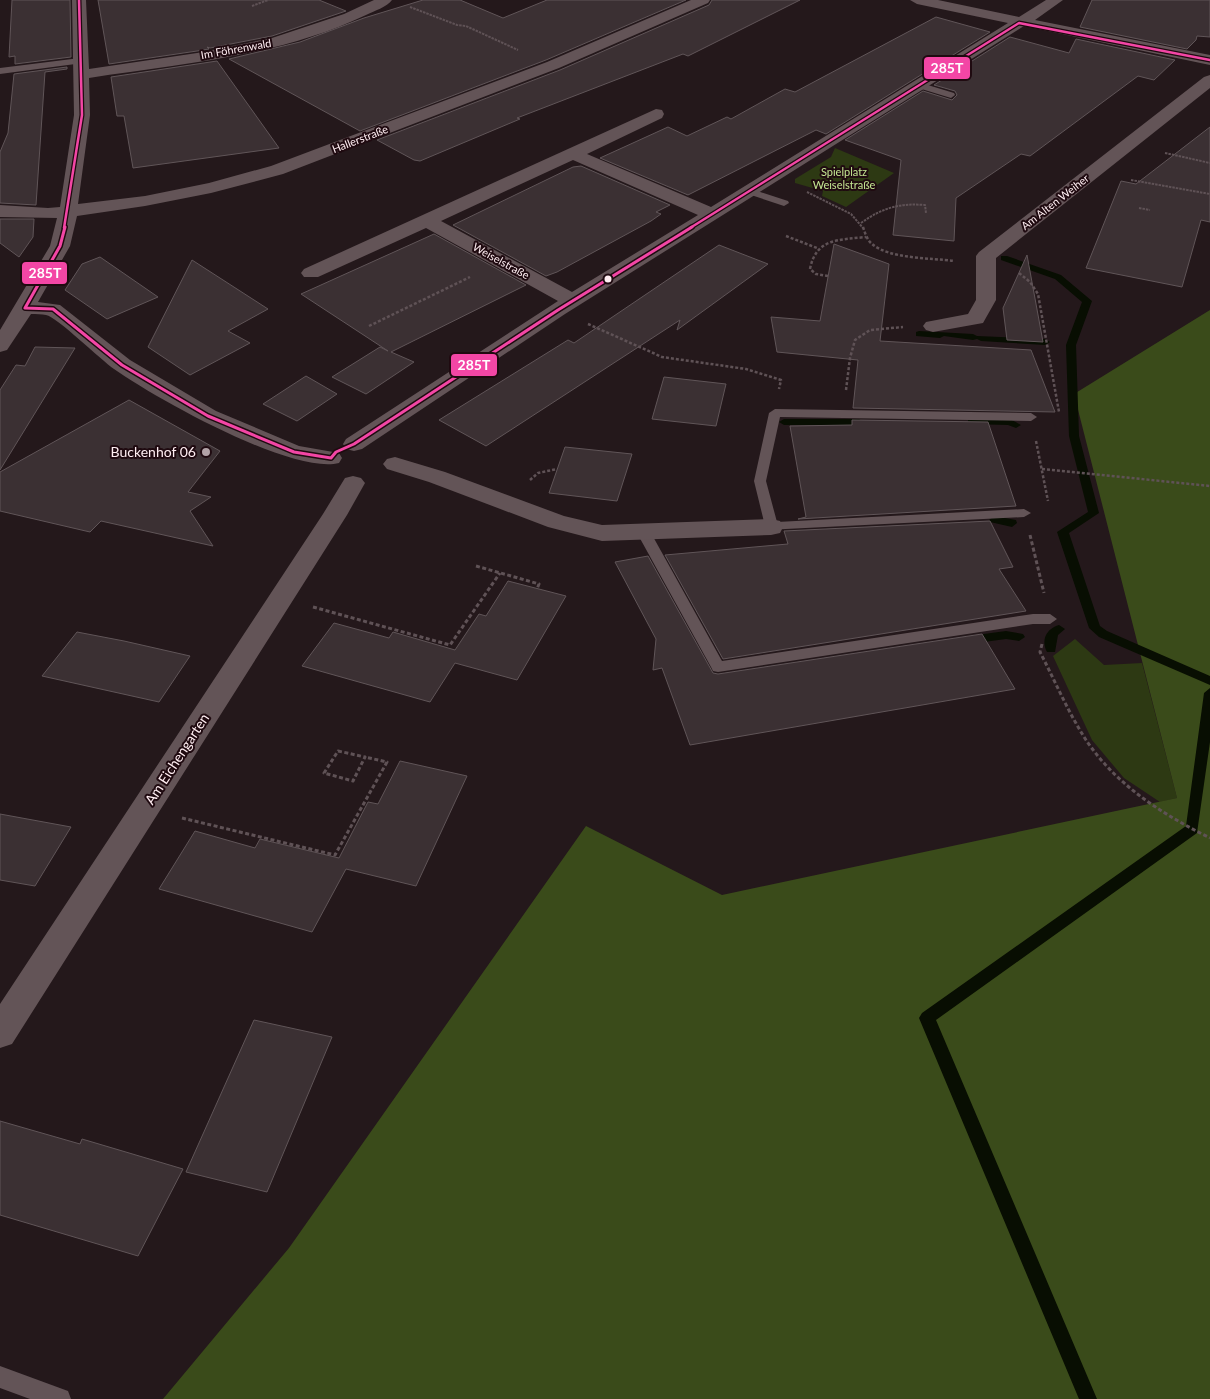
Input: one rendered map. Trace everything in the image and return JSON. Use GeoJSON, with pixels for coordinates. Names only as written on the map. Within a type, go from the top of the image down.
{"type":"FeatureCollection","features":[{"type":"Feature","properties":{"kind":"street"},"geometry":{"type":"LineString","coordinates":[[0,346],[25,308],[60,246],[68,213],[82,116],[80,0]]}},
{"type":"Feature","properties":{"kind":"street","name":"Im Föhrenwald"},"geometry":{"type":"LineString","coordinates":[[80,68],[285,40],[347,18],[385,0]]}},
{"type":"Feature","properties":{"kind":"street","name":"Hallerstraße"},"geometry":{"type":"LineString","coordinates":[[0,211],[48,214],[68,213],[145,202],[211,188],[277,170],[553,65],[703,0]]}},
{"type":"Feature","properties":{"kind":"street"},"geometry":{"type":"LineString","coordinates":[[917,0],[1019,23],[1210,60]]}},
{"type":"Feature","properties":{"kind":"street"},"geometry":{"type":"LineString","coordinates":[[771,527],[602,533],[558,522],[437,477],[335,477],[330,471],[331,458],[336,452],[354,444],[566,305],[1056,0]]}},
{"type":"Feature","properties":{"kind":"street","name":"Am Alten Weiher"},"geometry":{"type":"LineString","coordinates":[[985,265],[986,256],[992,251],[1210,80]]}},
{"type":"Feature","properties":{"kind":"street"},"geometry":{"type":"LineString","coordinates":[[311,273],[428,221],[656,114]]}},
{"type":"Feature","properties":{"kind":"street"},"geometry":{"type":"LineString","coordinates":[[573,154],[711,214]]}},
{"type":"Feature","properties":{"kind":"street","name":"Weiselstraße"},"geometry":{"type":"LineString","coordinates":[[428,221],[502,261],[566,305]]}},
{"type":"Feature","properties":{"kind":"street"},"geometry":{"type":"LineString","coordinates":[[933,326],[976,319],[986,300],[985,265]]}},
{"type":"Feature","properties":{"kind":"street"},"geometry":{"type":"LineString","coordinates":[[25,308],[53,310],[122,365],[208,416],[294,452],[331,458]]}},
{"type":"Feature","properties":{"kind":"street"},"geometry":{"type":"LineString","coordinates":[[354,444],[376,444],[385,447],[395,457],[376,477]]}},
{"type":"Feature","properties":{"kind":"street","name":"Am Eichengarten"},"geometry":{"type":"LineString","coordinates":[[0,1033],[335,515],[376,477]]}},
{"type":"Feature","properties":{"kind":"lane"},"geometry":{"type":"LineString","coordinates":[[0,71],[80,68]]}},
{"type":"Feature","properties":{"kind":"lane"},"geometry":{"type":"LineString","coordinates":[[918,86],[951,95]]}},
{"type":"Feature","properties":{"kind":"lane"},"geometry":{"type":"LineString","coordinates":[[748,191],[784,203]]}},
{"type":"Feature","properties":{"kind":"lane"},"geometry":{"type":"LineString","coordinates":[[1024,513],[771,527],[760,481],[775,413],[1031,417]]}},
{"type":"Feature","properties":{"kind":"lane"},"geometry":{"type":"LineString","coordinates":[[644,533],[718,667],[1033,619],[1050,619]]}},
{"type":"Feature","properties":{"kind":"lane"},"geometry":{"type":"LineString","coordinates":[[0,1377],[60,1399]]}},
{"type":"Feature","properties":{"kind":"path"},"geometry":{"type":"LineString","coordinates":[[252,6],[268,0]]}},
{"type":"Feature","properties":{"kind":"path"},"geometry":{"type":"LineString","coordinates":[[404,5],[458,26],[466,26],[553,65]]}},
{"type":"Feature","properties":{"kind":"path"},"geometry":{"type":"LineString","coordinates":[[1157,150],[1210,163]]}},
{"type":"Feature","properties":{"kind":"path"},"geometry":{"type":"LineString","coordinates":[[773,175],[838,207],[861,222],[866,237],[875,247],[885,252],[985,265],[1018,273],[1030,282],[1040,301],[1060,411],[1056,418],[1031,417],[1049,504],[1048,509],[1024,513],[1050,619],[1040,652],[1086,741],[1117,780],[1192,829],[1210,838]]}},
{"type":"Feature","properties":{"kind":"path"},"geometry":{"type":"LineString","coordinates":[[1122,178],[1210,194]]}},
{"type":"Feature","properties":{"kind":"path"},"geometry":{"type":"LineString","coordinates":[[861,222],[880,209],[894,203],[925,205],[926,213]]}},
{"type":"Feature","properties":{"kind":"path"},"geometry":{"type":"LineString","coordinates":[[1139,208],[1150,210]]}},
{"type":"Feature","properties":{"kind":"path"},"geometry":{"type":"LineString","coordinates":[[786,236],[817,248]]}},
{"type":"Feature","properties":{"kind":"path"},"geometry":{"type":"LineString","coordinates":[[828,276],[816,274],[810,269],[811,260],[817,248],[830,240],[866,237]]}},
{"type":"Feature","properties":{"kind":"path"},"geometry":{"type":"LineString","coordinates":[[369,326],[502,261]]}},
{"type":"Feature","properties":{"kind":"path"},"geometry":{"type":"LineString","coordinates":[[566,305],[629,344],[662,357],[746,369],[781,380]]}},
{"type":"Feature","properties":{"kind":"path"},"geometry":{"type":"LineString","coordinates":[[842,415],[853,340],[860,333],[874,328],[933,326]]}},
{"type":"Feature","properties":{"kind":"path"},"geometry":{"type":"LineString","coordinates":[[1042,469],[1210,486]]}},
{"type":"Feature","properties":{"kind":"path"},"geometry":{"type":"LineString","coordinates":[[476,566],[539,584],[536,589]]}},
{"type":"Feature","properties":{"kind":"path"},"geometry":{"type":"LineString","coordinates":[[308,606],[450,645],[500,573]]}},
{"type":"Feature","properties":{"kind":"path"},"geometry":{"type":"LineString","coordinates":[[178,817],[335,855],[388,762],[338,751],[324,773],[353,781],[365,757]]}},
{"type":"Feature","properties":{"kind":"green space","name":"Spielplatz Weiselstraße"},"geometry":{"type":"Polygon","coordinates":[[[835,148],[894,173],[846,207],[822,196],[823,191],[795,183],[795,179],[831,157],[835,148]]]}},
{"type":"Feature","properties":{"kind":"green space"},"geometry":{"type":"Polygon","coordinates":[[[1210,310],[1210,1399],[163,1399],[289,1248],[586,826],[722,895],[1177,798],[1074,394],[1210,310]]]}},
{"type":"Feature","properties":{"kind":"green space"},"geometry":{"type":"Polygon","coordinates":[[[1075,639],[1104,665],[1142,663],[1177,798],[1160,802],[1124,778],[1092,740],[1053,656],[1075,639]]]}},
{"type":"Feature","properties":{"kind":"building"},"geometry":{"type":"Polygon","coordinates":[[[12,0],[70,0],[71,57],[15,64],[15,56],[9,57],[12,0]]]}},
{"type":"Feature","properties":{"kind":"building"},"geometry":{"type":"Polygon","coordinates":[[[98,0],[319,0],[346,11],[272,36],[207,47],[209,49],[109,64],[98,0]]]}},
{"type":"Feature","properties":{"kind":"building"},"geometry":{"type":"Polygon","coordinates":[[[423,0],[460,0],[503,18],[547,0],[686,0],[546,60],[360,131],[229,59],[300,42],[364,18],[423,0]]]}},
{"type":"Feature","properties":{"kind":"building"},"geometry":{"type":"Polygon","coordinates":[[[712,0],[800,0],[688,56],[683,54],[517,118],[520,119],[420,161],[414,160],[377,140],[560,70],[709,5],[712,0]]]}},
{"type":"Feature","properties":{"kind":"building"},"geometry":{"type":"Polygon","coordinates":[[[1092,0],[1210,0],[1210,37],[1197,36],[1196,40],[1187,49],[1080,27],[1092,0]]]}},
{"type":"Feature","properties":{"kind":"building"},"geometry":{"type":"Polygon","coordinates":[[[936,17],[990,32],[826,134],[816,130],[688,195],[600,158],[668,127],[687,136],[727,117],[731,119],[785,89],[795,92],[936,17]]]}},
{"type":"Feature","properties":{"kind":"building"},"geometry":{"type":"Polygon","coordinates":[[[1010,37],[1069,53],[1076,39],[1175,60],[1154,80],[1138,76],[1030,156],[1021,154],[956,198],[954,241],[893,235],[901,160],[845,140],[923,91],[952,100],[957,95],[955,91],[934,85],[1010,37]]]}},
{"type":"Feature","properties":{"kind":"building"},"geometry":{"type":"Polygon","coordinates":[[[217,61],[279,148],[133,168],[124,116],[117,116],[111,77],[217,61]]]}},
{"type":"Feature","properties":{"kind":"building"},"geometry":{"type":"Polygon","coordinates":[[[67,67],[67,69],[45,72],[36,205],[0,203],[0,152],[8,133],[14,74],[67,67]]]}},
{"type":"Feature","properties":{"kind":"building"},"geometry":{"type":"Polygon","coordinates":[[[1210,127],[1210,222],[1201,220],[1182,287],[1086,268],[1121,181],[1136,184],[1210,127]]]}},
{"type":"Feature","properties":{"kind":"building"},"geometry":{"type":"Polygon","coordinates":[[[581,166],[670,205],[656,212],[661,214],[651,221],[557,272],[546,276],[453,225],[573,167],[581,166]]]}},
{"type":"Feature","properties":{"kind":"building"},"geometry":{"type":"Polygon","coordinates":[[[0,219],[34,219],[33,237],[19,257],[0,243],[0,219]]]}},
{"type":"Feature","properties":{"kind":"building"},"geometry":{"type":"Polygon","coordinates":[[[434,234],[526,285],[391,352],[414,362],[366,394],[332,377],[380,347],[388,351],[301,294],[434,234]]]}},
{"type":"Feature","properties":{"kind":"building"},"geometry":{"type":"Polygon","coordinates":[[[834,244],[889,264],[880,341],[1031,350],[1055,412],[853,408],[858,360],[777,352],[771,317],[820,321],[834,244]]]}},
{"type":"Feature","properties":{"kind":"building"},"geometry":{"type":"Polygon","coordinates":[[[719,245],[768,264],[677,330],[680,320],[486,446],[439,420],[568,340],[574,343],[719,245]]]}},
{"type":"Feature","properties":{"kind":"building"},"geometry":{"type":"Polygon","coordinates":[[[1027,255],[1043,342],[1007,340],[1003,308],[1027,255]]]}},
{"type":"Feature","properties":{"kind":"building"},"geometry":{"type":"Polygon","coordinates":[[[100,257],[158,297],[107,319],[65,290],[82,264],[100,257]]]}},
{"type":"Feature","properties":{"kind":"building"},"geometry":{"type":"Polygon","coordinates":[[[192,260],[268,309],[228,331],[250,343],[190,375],[148,347],[192,260]]]}},
{"type":"Feature","properties":{"kind":"building"},"geometry":{"type":"Polygon","coordinates":[[[35,347],[75,348],[0,470],[0,390],[16,365],[25,366],[35,347]]]}},
{"type":"Feature","properties":{"kind":"building"},"geometry":{"type":"Polygon","coordinates":[[[306,376],[337,394],[297,421],[263,404],[306,376]]]}},
{"type":"Feature","properties":{"kind":"building"},"geometry":{"type":"Polygon","coordinates":[[[664,377],[726,384],[716,426],[652,419],[664,377]]]}},
{"type":"Feature","properties":{"kind":"building"},"geometry":{"type":"Polygon","coordinates":[[[129,400],[220,451],[188,492],[211,497],[190,511],[213,546],[101,521],[90,532],[0,511],[0,472],[129,400]]]}},
{"type":"Feature","properties":{"kind":"building"},"geometry":{"type":"Polygon","coordinates":[[[852,420],[988,422],[1016,506],[798,519],[806,517],[790,426],[852,425],[852,420]]]}},
{"type":"Feature","properties":{"kind":"building"},"geometry":{"type":"Polygon","coordinates":[[[565,447],[632,454],[617,501],[549,493],[565,447]]]}},
{"type":"Feature","properties":{"kind":"building"},"geometry":{"type":"Polygon","coordinates":[[[990,521],[1013,567],[999,569],[1026,611],[723,659],[665,555],[788,544],[784,531],[990,521]]]}},
{"type":"Feature","properties":{"kind":"building"},"geometry":{"type":"Polygon","coordinates":[[[648,556],[713,673],[718,674],[982,634],[1015,689],[690,745],[662,668],[653,670],[656,639],[615,562],[648,556]]]}},
{"type":"Feature","properties":{"kind":"building"},"geometry":{"type":"Polygon","coordinates":[[[508,581],[566,596],[517,680],[455,663],[430,702],[302,666],[334,623],[389,638],[393,632],[455,650],[479,614],[486,616],[508,581]]]}},
{"type":"Feature","properties":{"kind":"building"},"geometry":{"type":"Polygon","coordinates":[[[77,632],[190,656],[159,702],[42,676],[77,632]]]}},
{"type":"Feature","properties":{"kind":"building"},"geometry":{"type":"Polygon","coordinates":[[[400,761],[467,776],[416,886],[346,869],[312,932],[159,889],[195,831],[255,848],[260,839],[339,858],[368,802],[378,804],[400,761]]]}},
{"type":"Feature","properties":{"kind":"building"},"geometry":{"type":"Polygon","coordinates":[[[0,814],[71,827],[35,886],[0,880],[0,814]]]}},
{"type":"Feature","properties":{"kind":"building"},"geometry":{"type":"Polygon","coordinates":[[[254,1020],[332,1037],[267,1192],[186,1172],[254,1020]]]}},
{"type":"Feature","properties":{"kind":"building"},"geometry":{"type":"Polygon","coordinates":[[[0,1121],[80,1144],[82,1139],[183,1169],[138,1256],[0,1215],[0,1121]]]}},
{"type":"Feature","properties":{"kind":"waterway"},"geometry":{"type":"LineString","coordinates":[[1004,258],[1058,277],[1087,301],[1071,345],[1074,436],[1094,513],[1063,532],[1095,628],[1103,634],[1210,681]]}},
{"type":"Feature","properties":{"kind":"waterway"},"geometry":{"type":"LineString","coordinates":[[919,334],[940,335]]}},
{"type":"Feature","properties":{"kind":"waterway"},"geometry":{"type":"LineString","coordinates":[[948,335],[973,337]]}},
{"type":"Feature","properties":{"kind":"waterway"},"geometry":{"type":"LineString","coordinates":[[981,338],[998,339]]}},
{"type":"Feature","properties":{"kind":"waterway"},"geometry":{"type":"LineString","coordinates":[[1005,340],[1045,342]]}},
{"type":"Feature","properties":{"kind":"waterway"},"geometry":{"type":"LineString","coordinates":[[784,422],[805,422]]}},
{"type":"Feature","properties":{"kind":"waterway"},"geometry":{"type":"LineString","coordinates":[[813,422],[831,422]]}},
{"type":"Feature","properties":{"kind":"waterway"},"geometry":{"type":"LineString","coordinates":[[838,422],[859,422]]}},
{"type":"Feature","properties":{"kind":"waterway"},"geometry":{"type":"LineString","coordinates":[[972,422],[1010,422],[1016,425]]}},
{"type":"Feature","properties":{"kind":"waterway"},"geometry":{"type":"LineString","coordinates":[[994,520],[1012,523]]}},
{"type":"Feature","properties":{"kind":"waterway"},"geometry":{"type":"LineString","coordinates":[[1051,649],[1052,633],[1059,629]]}},
{"type":"Feature","properties":{"kind":"waterway"},"geometry":{"type":"LineString","coordinates":[[969,640],[1006,635],[1019,637]]}},
{"type":"Feature","properties":{"kind":"waterway"},"geometry":{"type":"LineString","coordinates":[[1088,1399],[927,1018],[1192,829],[1210,693]]}},
{"type":"Feature","properties":{"kind":"transit line","name":"285T"},"geometry":{"type":"LineString","coordinates":[[79,0],[82,115],[68,213],[60,246],[25,308],[53,309],[122,365],[208,416],[294,452],[331,458],[336,452],[354,444],[558,310],[1019,23],[1210,60]]}},
{"type":"Feature","properties":{"kind":"place","name":"Buckenhof 06"},"geometry":{"type":"Point","coordinates":[206,452]}}]}
